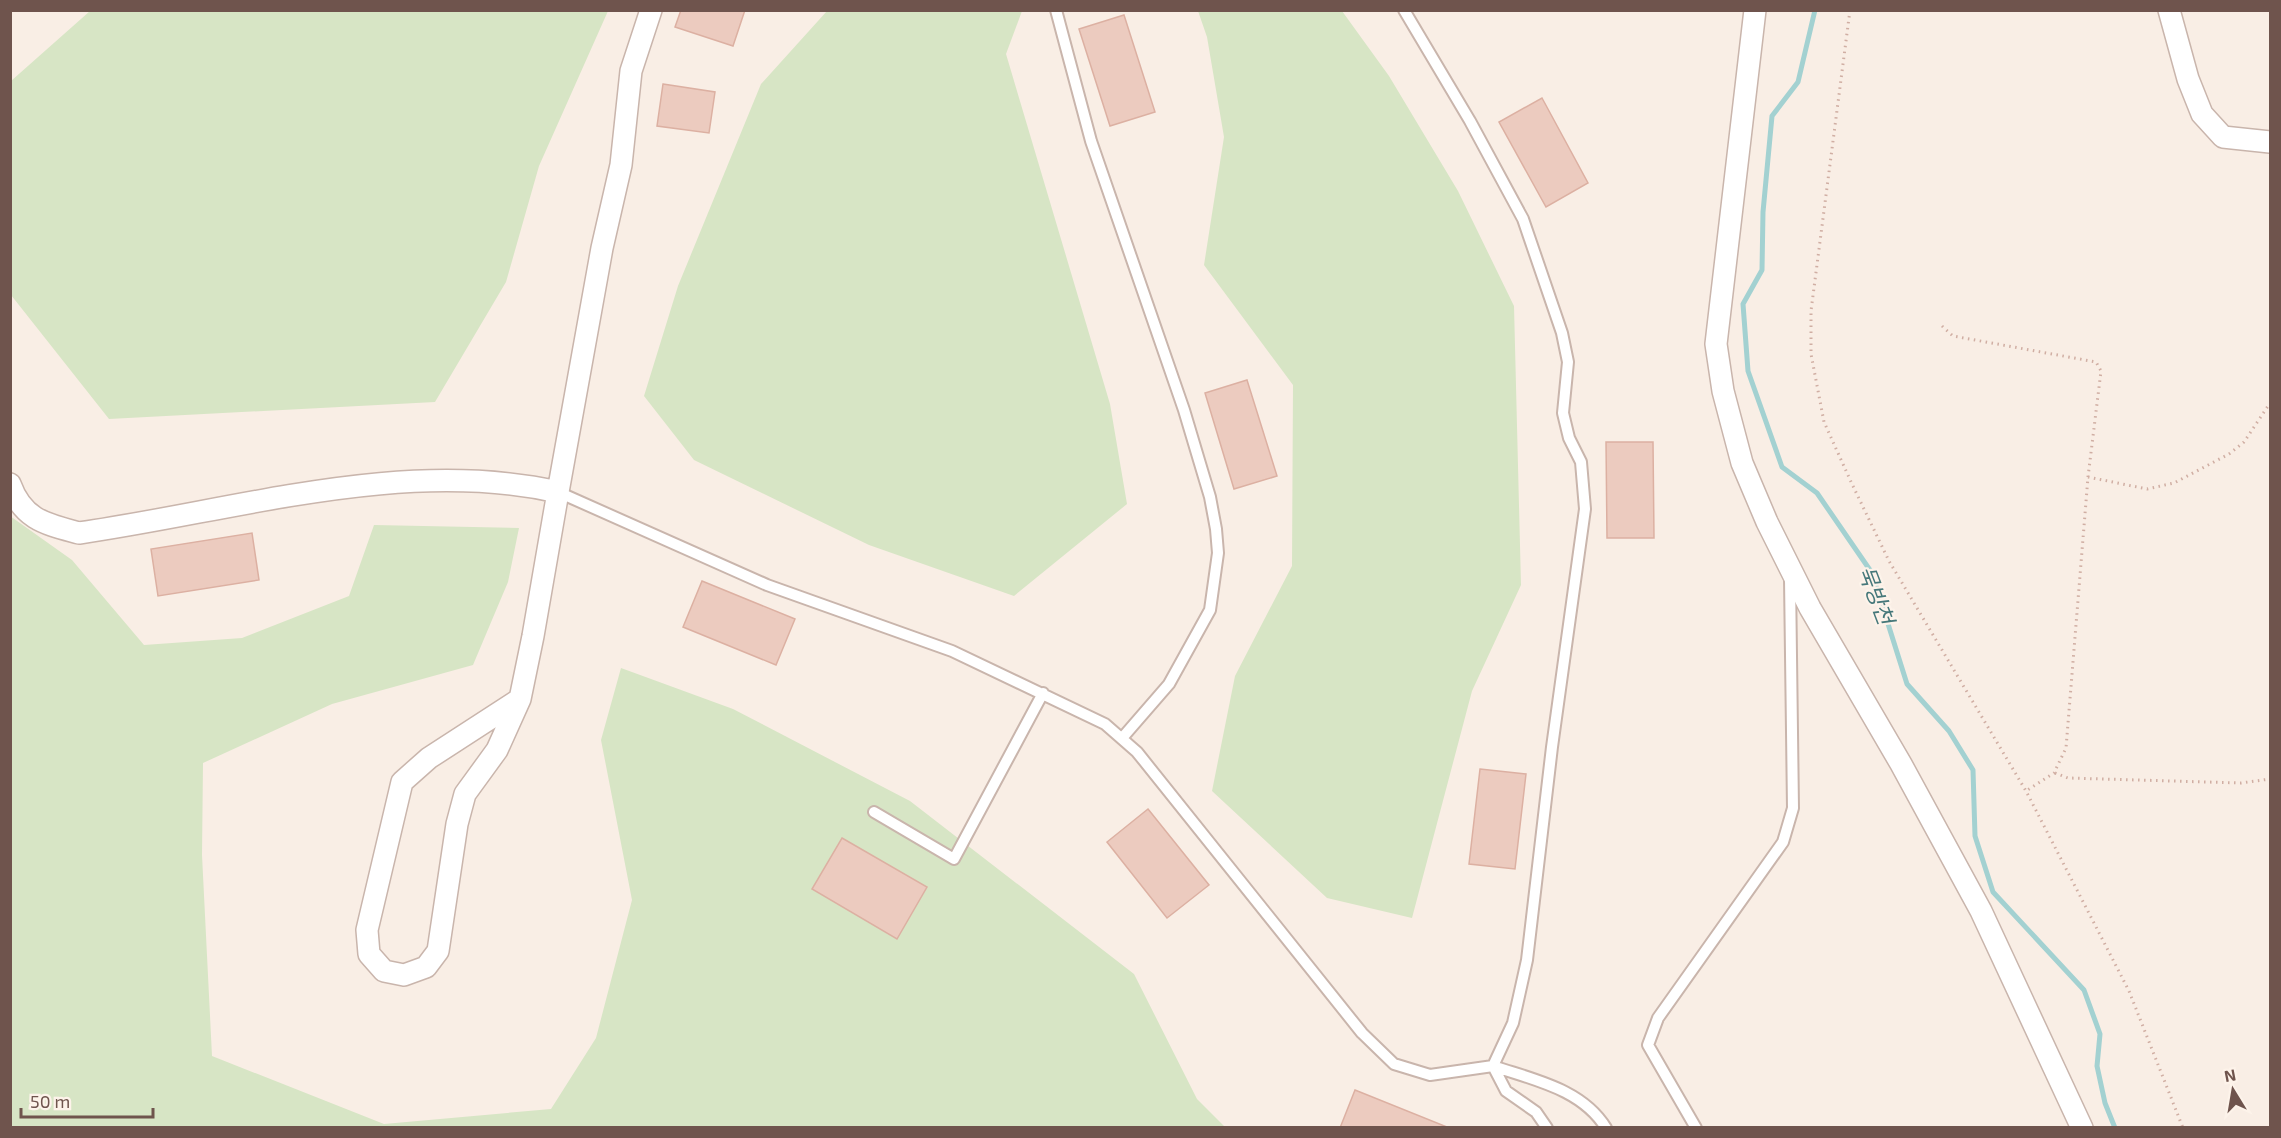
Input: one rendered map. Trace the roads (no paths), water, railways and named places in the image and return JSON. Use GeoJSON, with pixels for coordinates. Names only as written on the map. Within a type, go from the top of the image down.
{"type":"FeatureCollection","features":[{"type":"Feature","properties":{"kind":"street"},"geometry":{"type":"LineString","coordinates":[[520,699],[429,758],[402,782],[367,930],[369,954],[384,971],[404,975],[426,967],[438,951],[457,824],[465,794],[497,750],[520,699],[534,636],[602,248],[621,165],[631,71],[651,10]]}},
{"type":"Feature","properties":{"kind":"street"},"geometry":{"type":"LineString","coordinates":[[1755,10],[1716,344],[1723,391],[1743,463],[1789,567],[1981,911],[2082,1128]]}},
{"type":"Feature","properties":{"kind":"street"},"geometry":{"type":"LineString","coordinates":[[2169,10],[2188,79],[2202,114],[2223,137],[2271,142]]}},
{"type":"Feature","properties":{"kind":"street"},"geometry":{"type":"LineString","coordinates":[[10,484],[28,515],[51,526],[79,532],[352,486],[407,480],[475,481],[529,486],[558,492]]}},
{"type":"Feature","properties":{"kind":"lane"},"geometry":{"type":"LineString","coordinates":[[1056,10],[1091,141],[1185,410],[1210,497],[1216,530],[1218,553],[1210,610],[1170,684],[1123,737]]}},
{"type":"Feature","properties":{"kind":"lane"},"geometry":{"type":"LineString","coordinates":[[1404,10],[1470,121],[1523,219],[1562,333],[1568,362],[1563,413],[1569,438],[1581,462],[1585,509],[1552,747],[1527,960],[1513,1023],[1493,1066]]}},
{"type":"Feature","properties":{"kind":"lane"},"geometry":{"type":"LineString","coordinates":[[558,492],[767,585],[952,651],[1105,724],[1123,737],[1362,1033],[1394,1064],[1430,1075],[1493,1066],[1576,1097],[1593,1109],[1606,1128]]}},
{"type":"Feature","properties":{"kind":"lane"},"geometry":{"type":"LineString","coordinates":[[1696,1128],[1648,1045],[1658,1018],[1783,842],[1793,808],[1789,567]]}},
{"type":"Feature","properties":{"kind":"lane"},"geometry":{"type":"LineString","coordinates":[[874,812],[954,859],[1043,693]]}},
{"type":"Feature","properties":{"kind":"lane"},"geometry":{"type":"LineString","coordinates":[[1493,1066],[1506,1091],[1536,1113],[1547,1128]]}},
{"type":"Feature","properties":{"kind":"waterway","name":"묵방천"},"geometry":{"type":"LineString","coordinates":[[1815,10],[1798,82],[1772,116],[1763,212],[1762,270],[1743,304],[1748,371],[1782,467],[1817,493],[1872,573],[1907,684],[1949,731],[1973,770],[1975,836],[1993,892],[2084,990],[2100,1034],[2097,1066],[2105,1103],[2115,1128]]}}]}
